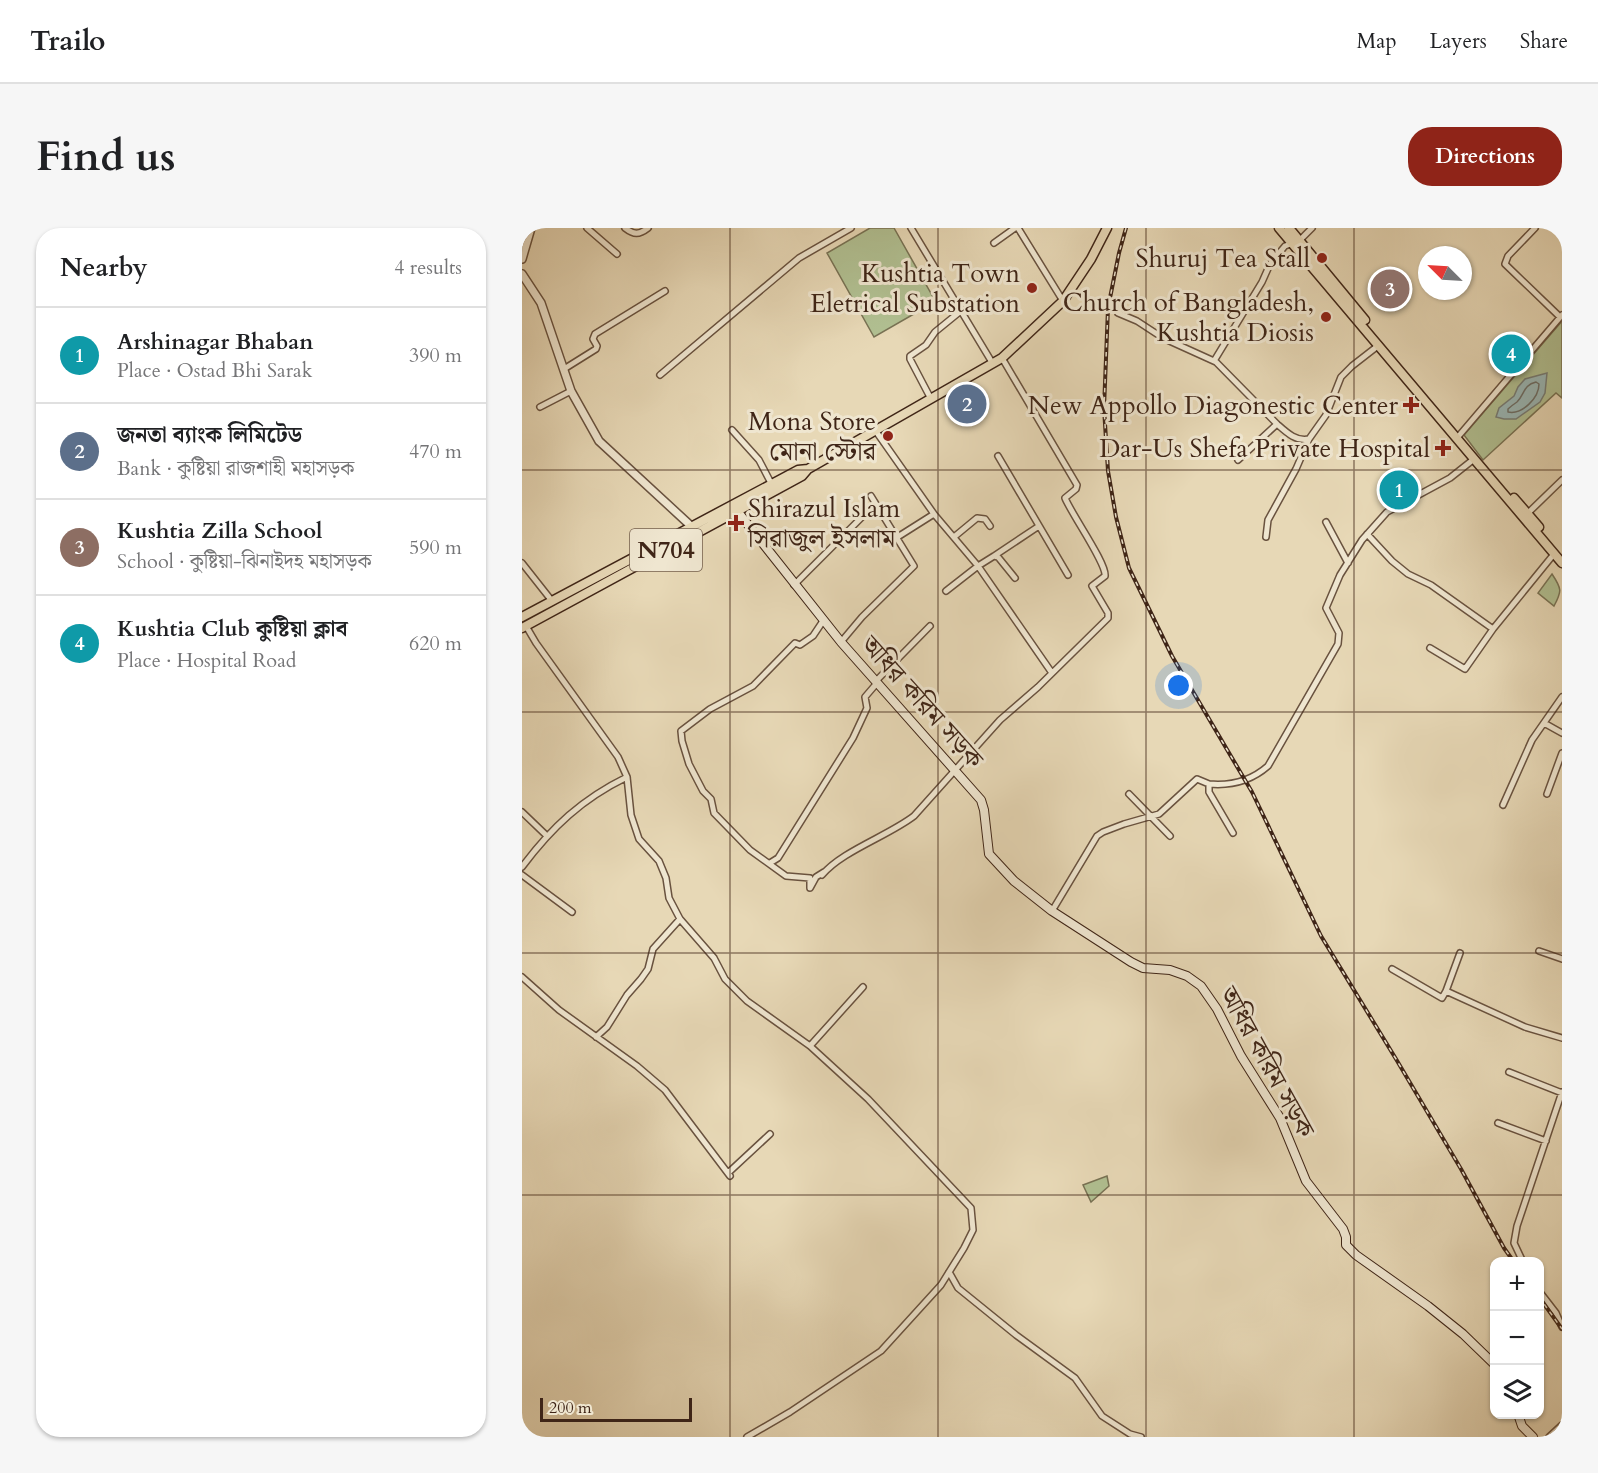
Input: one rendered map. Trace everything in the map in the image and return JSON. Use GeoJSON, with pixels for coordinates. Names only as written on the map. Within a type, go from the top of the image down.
{"type":"FeatureCollection","features":[{"type":"Feature","properties":{"kind":"highway","name":"N704"},"geometry":{"type":"LineString","coordinates":[[524,627],[552,601],[691,526],[802,476],[808,469],[874,430],[1002,358],[1063,301],[1091,259],[1107,228]]}},
{"type":"Feature","properties":{"kind":"highway"},"geometry":{"type":"LineString","coordinates":[[1278,228],[1295,242],[1526,515],[1562,563]]}},
{"type":"Feature","properties":{"kind":"highway"},"geometry":{"type":"LineString","coordinates":[[1289,228],[1295,242],[1379,345],[1414,383]]}},
{"type":"Feature","properties":{"kind":"highway"},"geometry":{"type":"LineString","coordinates":[[1458,436],[1474,459],[1488,472]]}},
{"type":"Feature","properties":{"kind":"highway","name":"N704"},"geometry":{"type":"LineString","coordinates":[[522,617],[543,611],[734,507],[771,483],[798,470],[808,469]]}},
{"type":"Feature","properties":{"kind":"main road","name":"অধির করিম সড়ক"},"geometry":{"type":"LineString","coordinates":[[734,507],[823,621],[981,800],[990,857],[1014,881],[1052,911],[1112,951],[1143,968],[1170,970],[1187,976],[1201,986],[1217,1009],[1241,1056],[1280,1118],[1306,1181],[1342,1229],[1346,1237],[1346,1245],[1356,1255],[1428,1306],[1470,1340],[1490,1360]]}},
{"type":"Feature","properties":{"kind":"main road"},"geometry":{"type":"LineString","coordinates":[[1520,1419],[1522,1426],[1533,1437]]}},
{"type":"Feature","properties":{"kind":"street"},"geometry":{"type":"LineString","coordinates":[[587,228],[617,254]]}},
{"type":"Feature","properties":{"kind":"street"},"geometry":{"type":"LineString","coordinates":[[625,228],[632,234],[639,234],[648,228]]}},
{"type":"Feature","properties":{"kind":"street"},"geometry":{"type":"LineString","coordinates":[[660,375],[799,258],[851,228]]}},
{"type":"Feature","properties":{"kind":"street"},"geometry":{"type":"LineString","coordinates":[[911,228],[993,364]]}},
{"type":"Feature","properties":{"kind":"street"},"geometry":{"type":"LineString","coordinates":[[994,243],[1016,228],[1063,301]]}},
{"type":"Feature","properties":{"kind":"street"},"geometry":{"type":"LineString","coordinates":[[1214,361],[1262,282],[1270,264],[1286,246],[1295,242],[1312,228]]}},
{"type":"Feature","properties":{"kind":"street"},"geometry":{"type":"LineString","coordinates":[[1458,436],[1561,316],[1505,264],[1508,256],[1535,228]]}},
{"type":"Feature","properties":{"kind":"street"},"geometry":{"type":"LineString","coordinates":[[522,259],[528,231]]}},
{"type":"Feature","properties":{"kind":"street"},"geometry":{"type":"LineString","coordinates":[[522,274],[541,303],[571,391],[599,441],[630,467],[638,478],[691,526]]}},
{"type":"Feature","properties":{"kind":"street"},"geometry":{"type":"LineString","coordinates":[[564,369],[596,349],[597,346],[593,339],[595,334],[665,291]]}},
{"type":"Feature","properties":{"kind":"street"},"geometry":{"type":"LineString","coordinates":[[931,399],[910,356],[926,345],[935,332],[962,310]]}},
{"type":"Feature","properties":{"kind":"street"},"geometry":{"type":"LineString","coordinates":[[1118,313],[1137,321],[1163,338],[1214,361],[1223,367],[1277,424],[1298,438],[1309,439]]}},
{"type":"Feature","properties":{"kind":"street"},"geometry":{"type":"LineString","coordinates":[[1266,537],[1268,520],[1296,469],[1309,439],[1326,415],[1341,377],[1379,345]]}},
{"type":"Feature","properties":{"kind":"street"},"geometry":{"type":"LineString","coordinates":[[823,621],[813,636],[801,645],[795,643],[753,686],[710,709],[681,731],[689,764],[703,791],[711,799],[714,813],[750,850],[786,876],[810,878],[810,888],[816,877],[914,816],[1000,720],[1106,622],[1108,613],[1092,586],[1105,576],[1106,572],[1065,498],[1076,489],[1077,485],[1002,358]]}},
{"type":"Feature","properties":{"kind":"street"},"geometry":{"type":"LineString","coordinates":[[540,407],[571,391]]}},
{"type":"Feature","properties":{"kind":"street"},"geometry":{"type":"LineString","coordinates":[[1238,460],[1277,424]]}},
{"type":"Feature","properties":{"kind":"street"},"geometry":{"type":"LineString","coordinates":[[732,430],[759,460],[771,483]]}},
{"type":"Feature","properties":{"kind":"street"},"geometry":{"type":"LineString","coordinates":[[874,430],[934,514],[978,566],[1052,673]]}},
{"type":"Feature","properties":{"kind":"street"},"geometry":{"type":"LineString","coordinates":[[998,456],[1068,575]]}},
{"type":"Feature","properties":{"kind":"street"},"geometry":{"type":"LineString","coordinates":[[1052,911],[1097,836],[1124,824],[1159,814],[1191,782],[1197,779],[1209,783],[1229,784],[1259,773],[1268,765],[1338,644],[1339,633],[1326,608],[1348,563],[1367,534],[1387,512],[1450,478],[1474,459]]}},
{"type":"Feature","properties":{"kind":"street"},"geometry":{"type":"LineString","coordinates":[[1526,515],[1562,480]]}},
{"type":"Feature","properties":{"kind":"street"},"geometry":{"type":"LineString","coordinates":[[841,642],[862,617],[914,566],[870,496]]}},
{"type":"Feature","properties":{"kind":"street"},"geometry":{"type":"LineString","coordinates":[[794,585],[863,516],[877,506]]}},
{"type":"Feature","properties":{"kind":"street"},"geometry":{"type":"LineString","coordinates":[[896,538],[934,514]]}},
{"type":"Feature","properties":{"kind":"street"},"geometry":{"type":"LineString","coordinates":[[954,537],[977,518],[985,519],[990,526]]}},
{"type":"Feature","properties":{"kind":"street"},"geometry":{"type":"LineString","coordinates":[[1326,522],[1348,563]]}},
{"type":"Feature","properties":{"kind":"street"},"geometry":{"type":"LineString","coordinates":[[946,591],[978,566],[1039,526]]}},
{"type":"Feature","properties":{"kind":"street"},"geometry":{"type":"LineString","coordinates":[[1367,534],[1392,561],[1408,574],[1431,585],[1493,628]]}},
{"type":"Feature","properties":{"kind":"street"},"geometry":{"type":"LineString","coordinates":[[1430,648],[1465,669],[1493,628],[1558,555]]}},
{"type":"Feature","properties":{"kind":"street"},"geometry":{"type":"LineString","coordinates":[[994,556],[998,557],[1015,578]]}},
{"type":"Feature","properties":{"kind":"street"},"geometry":{"type":"LineString","coordinates":[[522,563],[552,601]]}},
{"type":"Feature","properties":{"kind":"street"},"geometry":{"type":"LineString","coordinates":[[770,863],[778,858],[853,738],[867,708],[866,697],[877,682],[930,626]]}},
{"type":"Feature","properties":{"kind":"street"},"geometry":{"type":"LineString","coordinates":[[524,627],[618,757],[627,777],[634,829],[639,839],[659,861],[666,878],[669,898],[680,919],[707,950],[725,978],[747,1000],[810,1046],[868,1100],[970,1208],[973,1230],[949,1272],[881,1351],[790,1412],[747,1437]]}},
{"type":"Feature","properties":{"kind":"street"},"geometry":{"type":"LineString","coordinates":[[1503,805],[1532,740],[1562,697]]}},
{"type":"Feature","properties":{"kind":"street"},"geometry":{"type":"LineString","coordinates":[[1544,723],[1562,733]]}},
{"type":"Feature","properties":{"kind":"street"},"geometry":{"type":"LineString","coordinates":[[1547,794],[1561,756]]}},
{"type":"Feature","properties":{"kind":"street"},"geometry":{"type":"LineString","coordinates":[[522,867],[547,836],[587,799],[627,777]]}},
{"type":"Feature","properties":{"kind":"street"},"geometry":{"type":"LineString","coordinates":[[1209,783],[1209,792],[1233,833]]}},
{"type":"Feature","properties":{"kind":"street"},"geometry":{"type":"LineString","coordinates":[[1129,794],[1170,836]]}},
{"type":"Feature","properties":{"kind":"street"},"geometry":{"type":"LineString","coordinates":[[522,812],[547,836]]}},
{"type":"Feature","properties":{"kind":"street"},"geometry":{"type":"LineString","coordinates":[[522,875],[572,912]]}},
{"type":"Feature","properties":{"kind":"street"},"geometry":{"type":"LineString","coordinates":[[596,1037],[607,1026],[627,995],[648,969],[653,949],[680,919]]}},
{"type":"Feature","properties":{"kind":"street"},"geometry":{"type":"LineString","coordinates":[[1539,951],[1562,959]]}},
{"type":"Feature","properties":{"kind":"street"},"geometry":{"type":"LineString","coordinates":[[1392,969],[1442,998],[1460,953]]}},
{"type":"Feature","properties":{"kind":"street"},"geometry":{"type":"LineString","coordinates":[[522,977],[559,1010],[637,1066],[665,1090],[729,1174],[770,1134]]}},
{"type":"Feature","properties":{"kind":"street"},"geometry":{"type":"LineString","coordinates":[[810,1046],[863,987]]}},
{"type":"Feature","properties":{"kind":"street"},"geometry":{"type":"LineString","coordinates":[[1446,991],[1525,1027],[1562,1038]]}},
{"type":"Feature","properties":{"kind":"street"},"geometry":{"type":"LineString","coordinates":[[1509,1072],[1562,1093],[1516,1226],[1514,1243],[1521,1257]]}},
{"type":"Feature","properties":{"kind":"street"},"geometry":{"type":"LineString","coordinates":[[1498,1123],[1546,1142]]}},
{"type":"Feature","properties":{"kind":"street"},"geometry":{"type":"LineString","coordinates":[[949,1272],[958,1288],[1016,1335],[1075,1378],[1102,1416],[1131,1434],[1141,1437]]}},
{"type":"Feature","properties":{"kind":"street"},"geometry":{"type":"LineString","coordinates":[[1544,1297],[1556,1313],[1562,1327]]}},
{"type":"Feature","properties":{"kind":"street"},"geometry":{"type":"LineString","coordinates":[[1549,1437],[1562,1425]]}},
{"type":"Feature","properties":{"kind":"green space"},"geometry":{"type":"Polygon","coordinates":[[[870,228],[894,228],[933,297],[933,303],[874,337],[827,253],[870,228]]]}},
{"type":"Feature","properties":{"kind":"green space"},"geometry":{"type":"Polygon","coordinates":[[[1562,321],[1562,398],[1556,393],[1483,460],[1464,435],[1562,321]]]}},
{"type":"Feature","properties":{"kind":"green space"},"geometry":{"type":"Polygon","coordinates":[[[1552,574],[1560,590],[1554,606],[1538,593],[1552,574]]]}},
{"type":"Feature","properties":{"kind":"green space"},"geometry":{"type":"Polygon","coordinates":[[[1107,1176],[1109,1186],[1091,1202],[1083,1185],[1107,1176]]]}},
{"type":"Feature","properties":{"kind":"water"},"geometry":{"type":"Polygon","coordinates":[[[1547,373],[1545,393],[1540,402],[1516,419],[1496,417],[1499,408],[1514,396],[1525,379],[1547,373]]]}},
{"type":"Feature","properties":{"kind":"railway"},"geometry":{"type":"LineString","coordinates":[[1126,228],[1108,308],[1104,408],[1108,471],[1116,517],[1129,568],[1172,656],[1252,792],[1321,936],[1461,1169],[1510,1257]]}},
{"type":"Feature","properties":{"kind":"railway"},"geometry":{"type":"LineString","coordinates":[[1544,1304],[1562,1329]]}},
{"type":"Feature","properties":{"kind":"place","name":"Shuruj Tea Stall"},"geometry":{"type":"Point","coordinates":[1322,258]}},
{"type":"Feature","properties":{"kind":"place","name":"Kushtia Town Eletrical Substation"},"geometry":{"type":"Point","coordinates":[1032,288]}},
{"type":"Feature","properties":{"kind":"place","name":"Kushtia Zilla School"},"geometry":{"type":"Point","coordinates":[1390,289]}},
{"type":"Feature","properties":{"kind":"place","name":"Church of Bangladesh, Kushtia Diosis"},"geometry":{"type":"Point","coordinates":[1326,317]}},
{"type":"Feature","properties":{"kind":"place","name":"Kushtia Club কুষ্টিয়া ক্লাব"},"geometry":{"type":"Point","coordinates":[1511,354]}},
{"type":"Feature","properties":{"kind":"place","name":"জনতা ব্যাংক লিমিটেড"},"geometry":{"type":"Point","coordinates":[967,404]}},
{"type":"Feature","properties":{"kind":"place","name":"New Appollo Diagonestic Center"},"geometry":{"type":"Point","coordinates":[1411,405]}},
{"type":"Feature","properties":{"kind":"place","name":"Mona Store মোনা স্টোর"},"geometry":{"type":"Point","coordinates":[888,436]}},
{"type":"Feature","properties":{"kind":"place","name":"Dar-Us Shefa Private Hospital"},"geometry":{"type":"Point","coordinates":[1443,448]}},
{"type":"Feature","properties":{"kind":"place","name":"Arshinagar Bhaban"},"geometry":{"type":"Point","coordinates":[1399,490]}},
{"type":"Feature","properties":{"kind":"place","name":"Shirazul Islam সিরাজুল ইসলাম"},"geometry":{"type":"Point","coordinates":[736,523]}}]}
